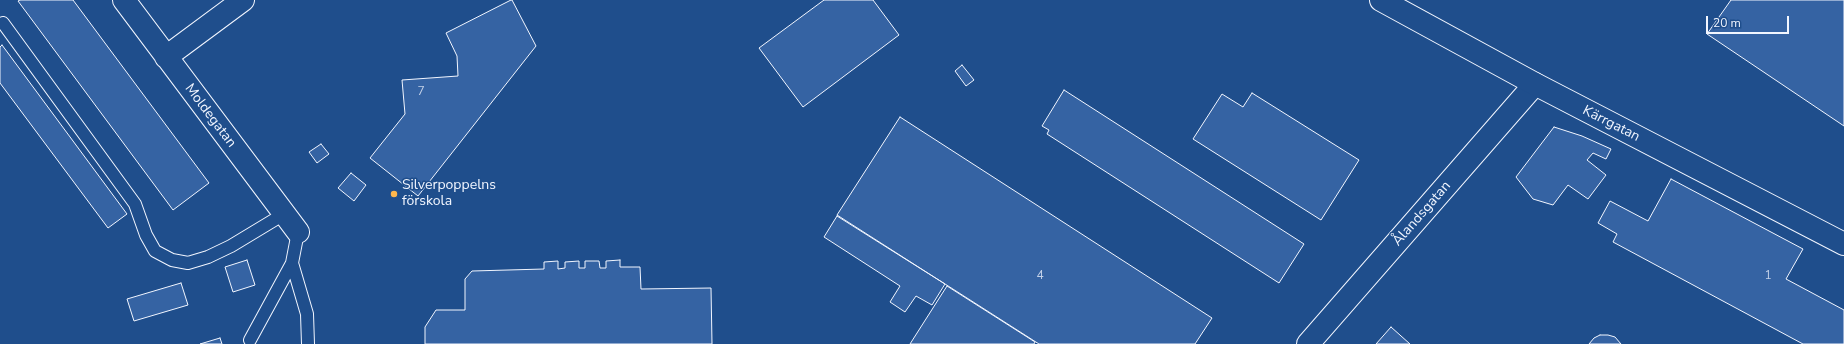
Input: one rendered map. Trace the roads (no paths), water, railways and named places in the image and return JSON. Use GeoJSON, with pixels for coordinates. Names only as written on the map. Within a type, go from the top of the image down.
{"type":"FeatureCollection","features":[{"type":"Feature","properties":{"kind":"street","name":"Moldegatan"},"geometry":{"type":"LineString","coordinates":[[124,0],[298,232]]}},
{"type":"Feature","properties":{"kind":"street"},"geometry":{"type":"LineString","coordinates":[[166,57],[243,0]]}},
{"type":"Feature","properties":{"kind":"street","name":"Kärrgatan"},"geometry":{"type":"LineString","coordinates":[[1380,0],[1535,84],[1844,244]]}},
{"type":"Feature","properties":{"kind":"street","name":"Ålandsgatan"},"geometry":{"type":"LineString","coordinates":[[1308,344],[1535,84]]}},
{"type":"Feature","properties":{"kind":"lane"},"geometry":{"type":"LineString","coordinates":[[3,23],[135,204],[146,235],[155,251],[172,260],[188,263],[208,257],[231,246],[284,214]]}},
{"type":"Feature","properties":{"kind":"lane"},"geometry":{"type":"LineString","coordinates":[[250,340],[292,263],[298,232]]}},
{"type":"Feature","properties":{"kind":"lane"},"geometry":{"type":"LineString","coordinates":[[292,263],[307,314],[308,344]]}},
{"type":"Feature","properties":{"kind":"place","name":"Silverpoppelns förskola"},"geometry":{"type":"Point","coordinates":[394,194]}}]}
